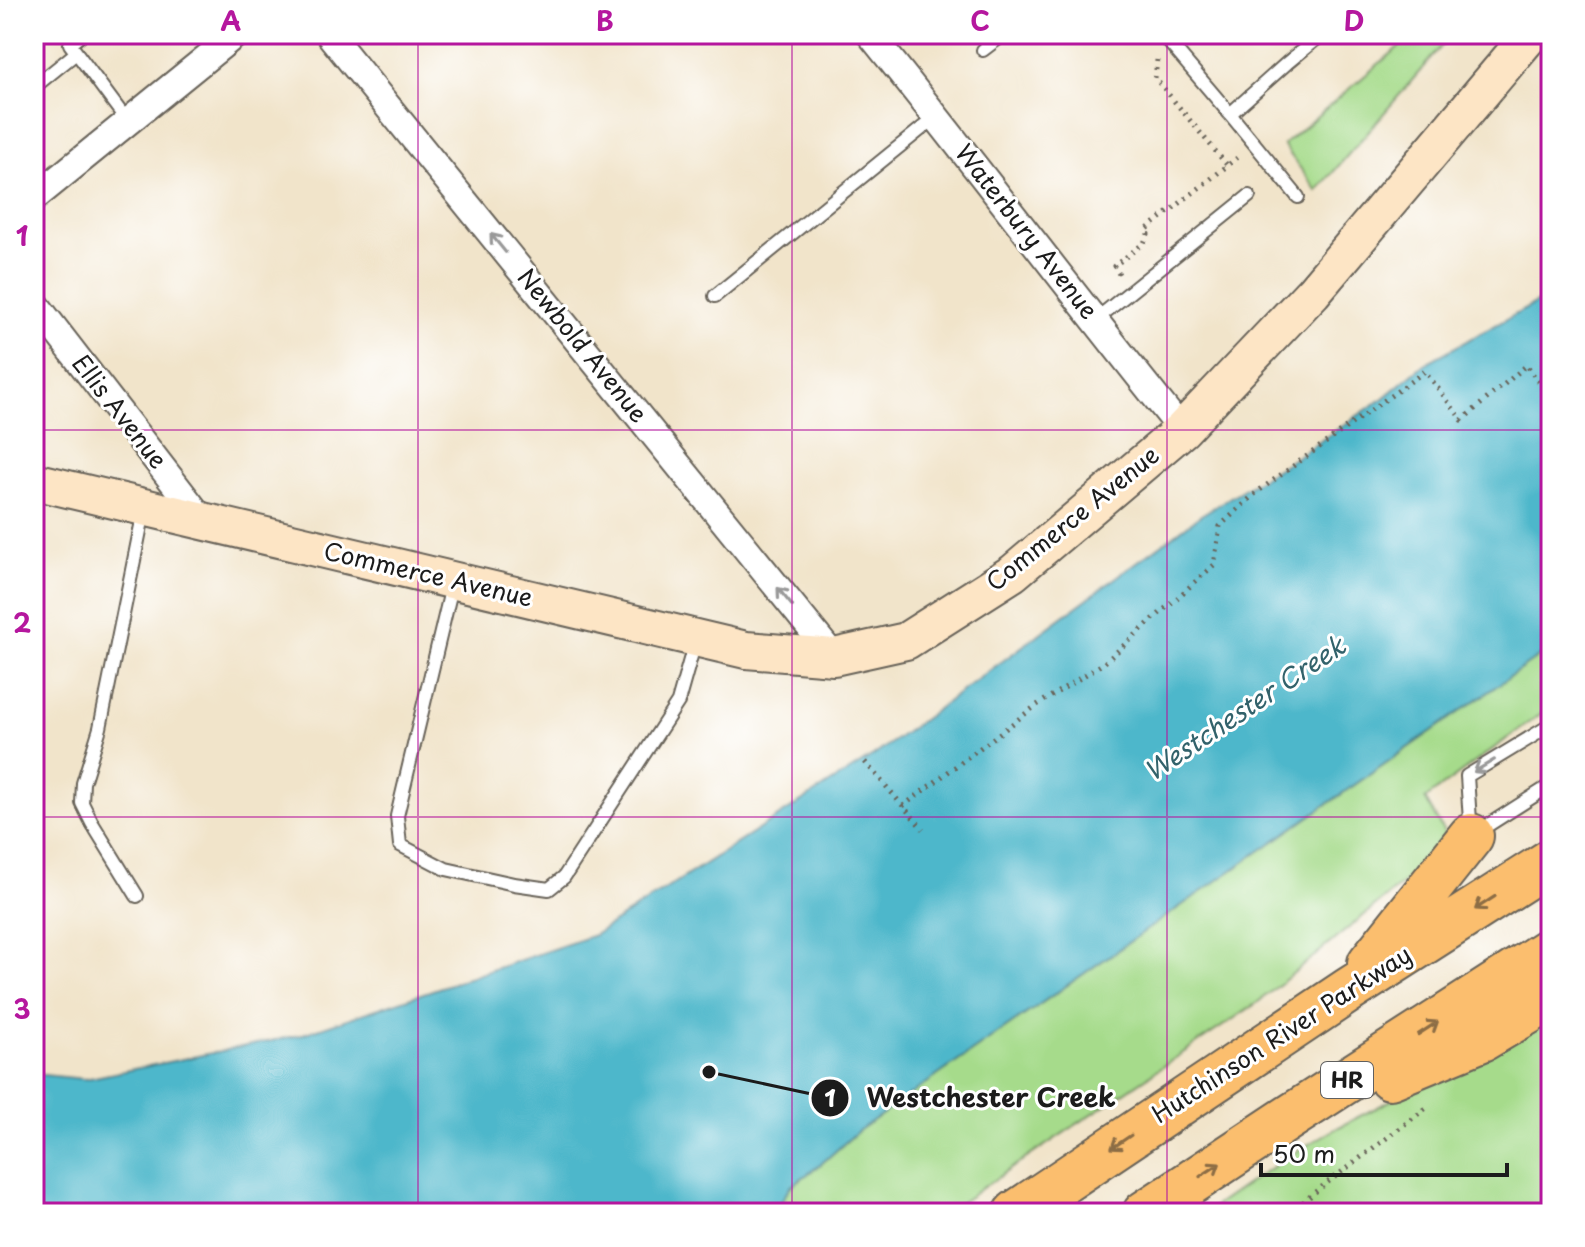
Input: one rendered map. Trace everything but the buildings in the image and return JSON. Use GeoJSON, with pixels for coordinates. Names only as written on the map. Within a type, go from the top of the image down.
{"type":"FeatureCollection","features":[{"type":"Feature","properties":{"kind":"highway"},"geometry":{"type":"LineString","coordinates":[[1349,990],[1471,836]]}},
{"type":"Feature","properties":{"kind":"highway","name":"Hutchinson River Parkway"},"geometry":{"type":"LineString","coordinates":[[1016,1213],[1349,990],[1551,861]]}},
{"type":"Feature","properties":{"kind":"highway","name":"HR"},"geometry":{"type":"LineString","coordinates":[[1145,1213],[1551,949]]}},
{"type":"Feature","properties":{"kind":"highway"},"geometry":{"type":"LineString","coordinates":[[1287,1119],[1482,1039],[1551,998]]}},
{"type":"Feature","properties":{"kind":"main road","name":"Commerce Avenue"},"geometry":{"type":"LineString","coordinates":[[34,481],[746,650],[834,657],[906,641],[1013,573],[1182,430],[1313,292],[1531,34]]}},
{"type":"Feature","properties":{"kind":"street"},"geometry":{"type":"LineString","coordinates":[[34,198],[236,34]]}},
{"type":"Feature","properties":{"kind":"street","name":"Newbold Avenue"},"geometry":{"type":"LineString","coordinates":[[329,34],[834,657]]}},
{"type":"Feature","properties":{"kind":"street","name":"Waterbury Avenue"},"geometry":{"type":"LineString","coordinates":[[870,34],[1182,430]]}},
{"type":"Feature","properties":{"kind":"street","name":"Ellis Avenue"},"geometry":{"type":"LineString","coordinates":[[34,302],[204,522]]}},
{"type":"Feature","properties":{"kind":"lane"},"geometry":{"type":"LineString","coordinates":[[82,34],[70,44],[128,122]]}},
{"type":"Feature","properties":{"kind":"lane"},"geometry":{"type":"LineString","coordinates":[[983,50],[1004,34]]}},
{"type":"Feature","properties":{"kind":"lane"},"geometry":{"type":"LineString","coordinates":[[1162,34],[1298,197]]}},
{"type":"Feature","properties":{"kind":"lane"},"geometry":{"type":"LineString","coordinates":[[1230,114],[1322,34]]}},
{"type":"Feature","properties":{"kind":"lane"},"geometry":{"type":"LineString","coordinates":[[34,87],[76,53]]}},
{"type":"Feature","properties":{"kind":"lane"},"geometry":{"type":"LineString","coordinates":[[715,296],[937,116]]}},
{"type":"Feature","properties":{"kind":"lane"},"geometry":{"type":"LineString","coordinates":[[1094,321],[1249,196]]}},
{"type":"Feature","properties":{"kind":"lane"},"geometry":{"type":"LineString","coordinates":[[137,896],[82,803],[83,783],[100,728],[145,508]]}},
{"type":"Feature","properties":{"kind":"lane"},"geometry":{"type":"LineString","coordinates":[[453,581],[397,816],[400,845],[446,869],[549,889],[564,877],[678,702],[696,639]]}},
{"type":"Feature","properties":{"kind":"lane"},"geometry":{"type":"LineString","coordinates":[[1551,725],[1467,776],[1471,836],[1551,785]]}},
{"type":"Feature","properties":{"kind":"path"},"geometry":{"type":"LineString","coordinates":[[1155,78],[1227,165]]}},
{"type":"Feature","properties":{"kind":"path"},"geometry":{"type":"LineString","coordinates":[[1114,266],[1144,243],[1148,234],[1146,230],[1254,143]]}},
{"type":"Feature","properties":{"kind":"path"},"geometry":{"type":"LineString","coordinates":[[903,806],[1037,705],[1104,663],[1214,565],[1220,526],[1257,492],[1425,371],[1462,420],[1527,365],[1546,394],[1551,390]]}},
{"type":"Feature","properties":{"kind":"path"},"geometry":{"type":"LineString","coordinates":[[865,762],[923,829]]}},
{"type":"Feature","properties":{"kind":"path"},"geometry":{"type":"LineString","coordinates":[[1291,1213],[1362,1155],[1434,1103]]}},
{"type":"Feature","properties":{"kind":"green space"},"geometry":{"type":"Polygon","coordinates":[[[1414,34],[1452,34],[1317,191],[1283,145],[1414,34]]]}},
{"type":"Feature","properties":{"kind":"green space"},"geometry":{"type":"Polygon","coordinates":[[[1551,648],[1551,711],[1542,713],[1425,799],[1451,844],[1257,1003],[945,1213],[772,1213],[790,1187],[858,1131],[1551,648]]]}},
{"type":"Feature","properties":{"kind":"green space"},"geometry":{"type":"Polygon","coordinates":[[[1551,1020],[1550,1213],[1205,1213],[1328,1133],[1551,1020]]]}},
{"type":"Feature","properties":{"kind":"water"},"geometry":{"type":"Polygon","coordinates":[[[1551,295],[1551,648],[858,1131],[790,1187],[772,1213],[34,1213],[34,1074],[85,1079],[300,1035],[594,935],[876,754],[1201,515],[1338,429],[1382,399],[1424,364],[1551,295]]]}},
{"type":"Feature","properties":{"kind":"place","name":"Westchester Creek"},"geometry":{"type":"Point","coordinates":[709,1072]}}]}
